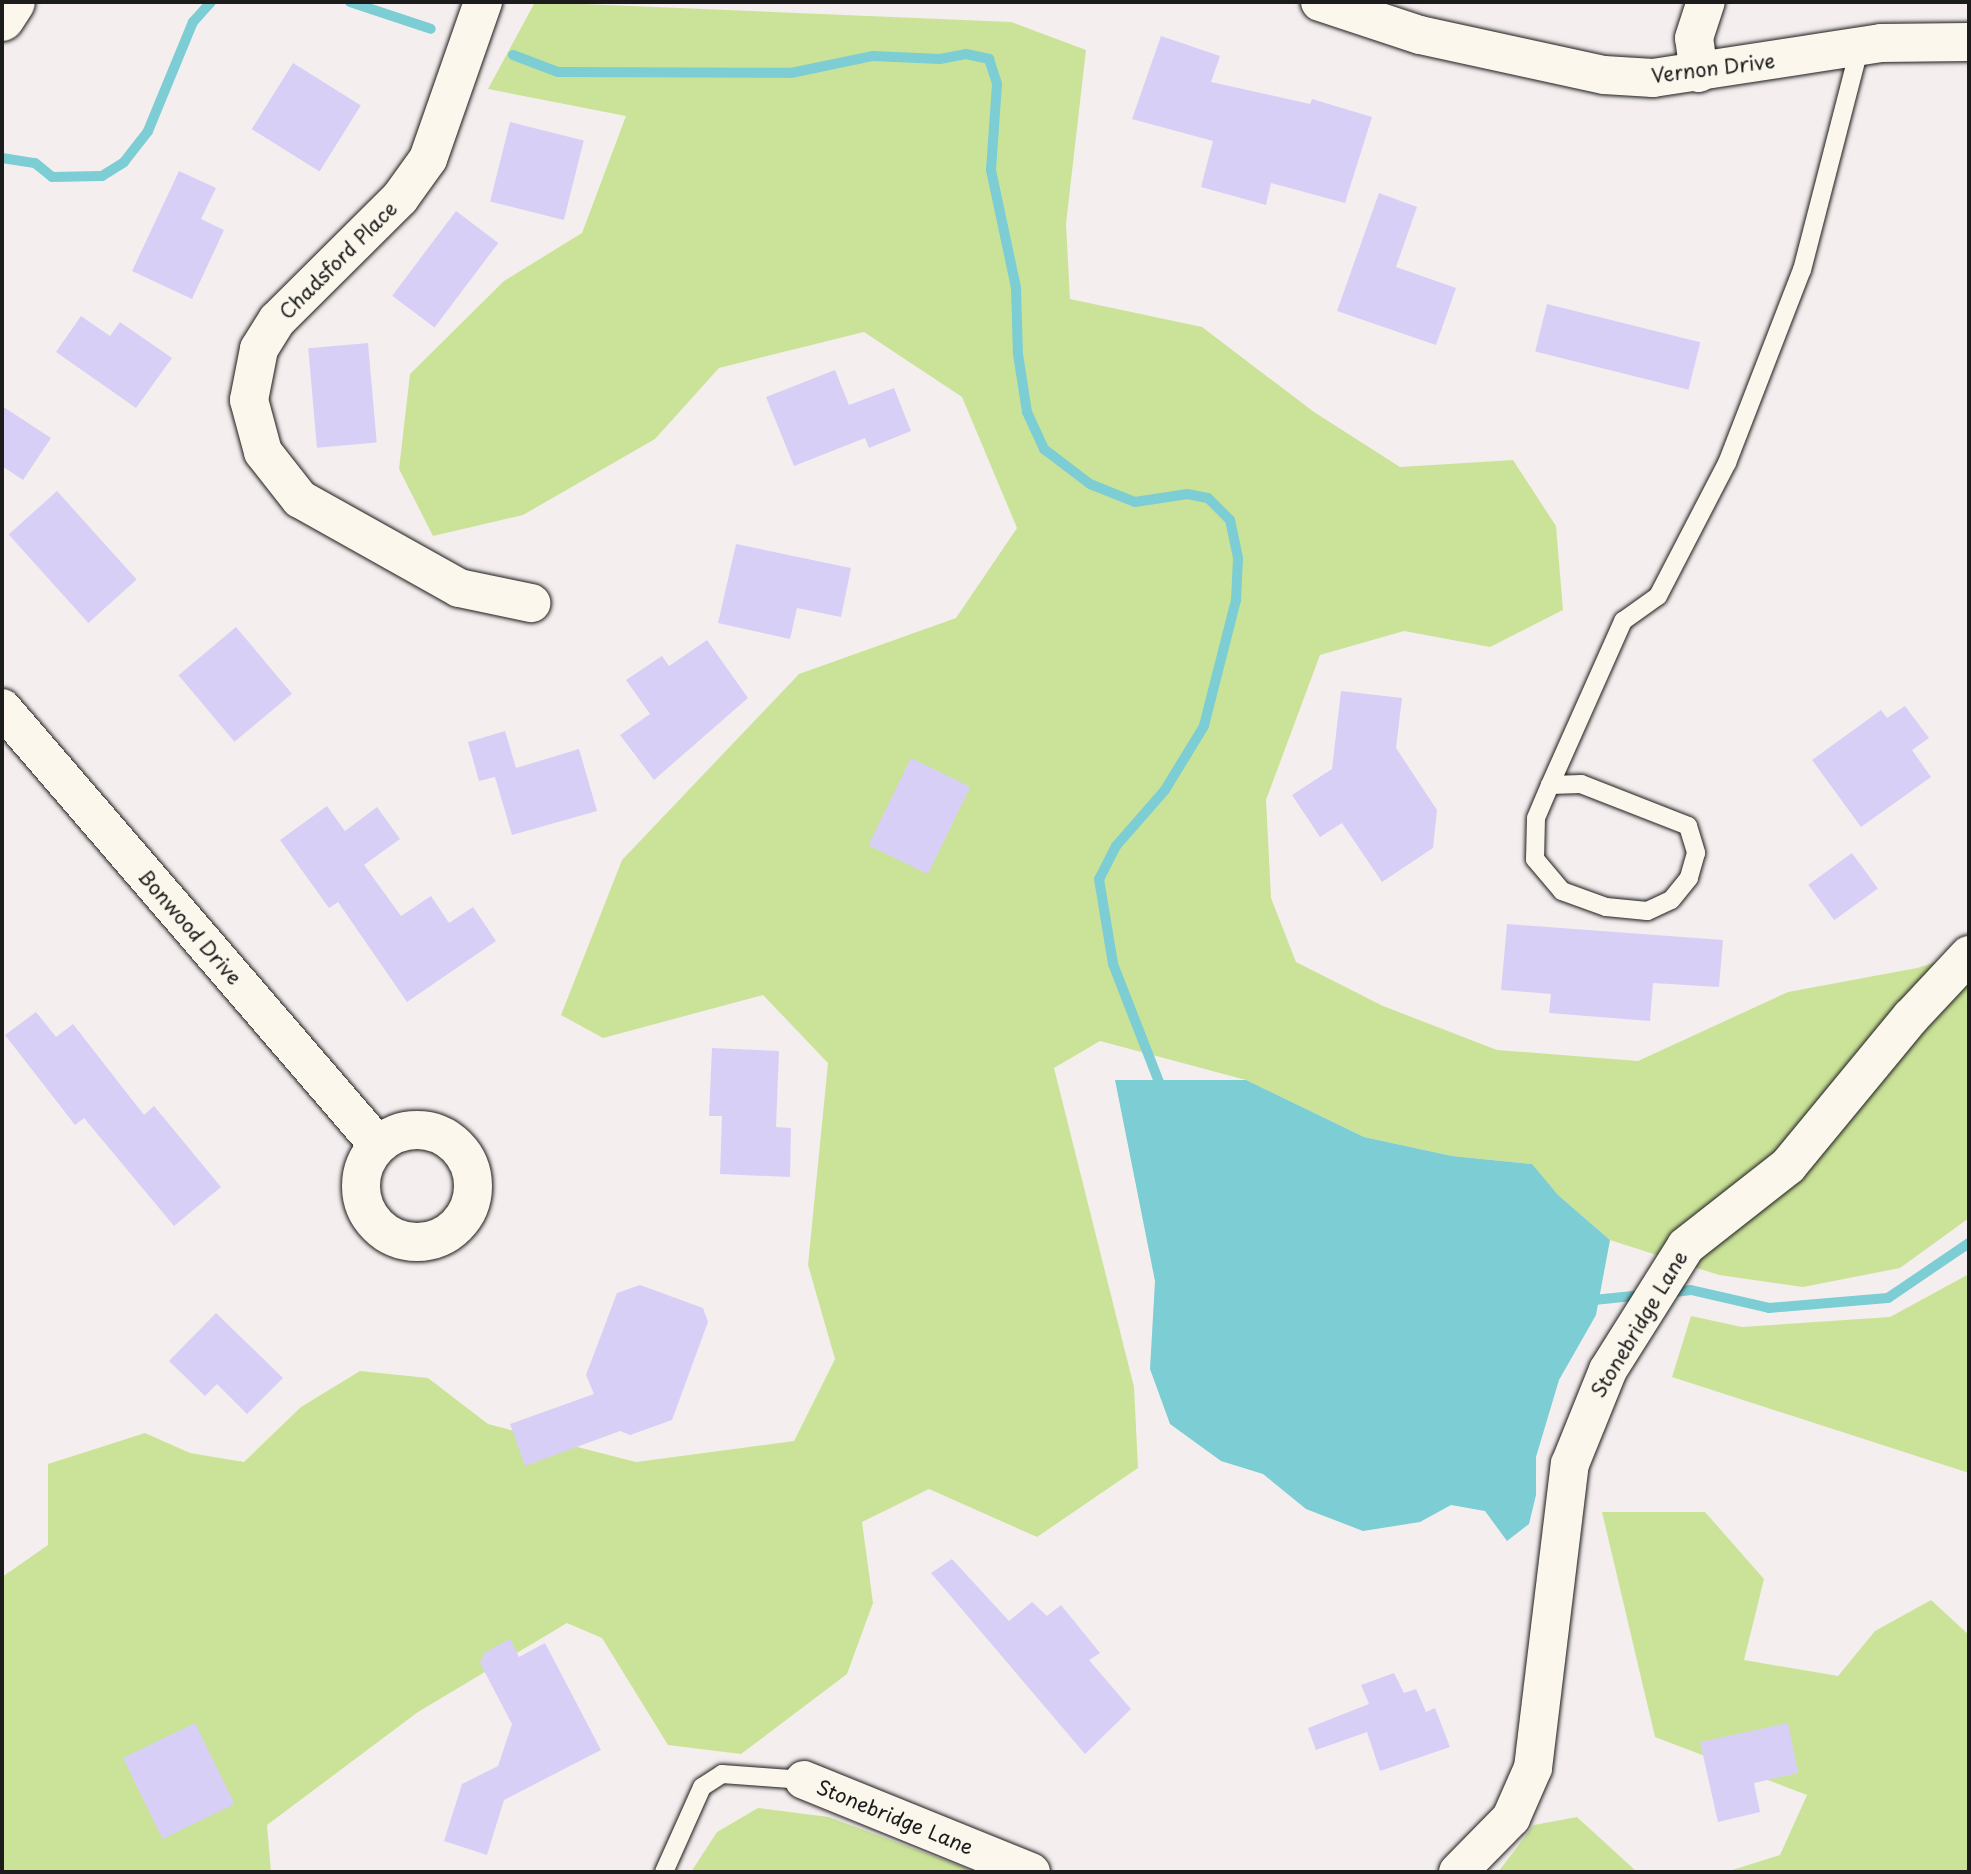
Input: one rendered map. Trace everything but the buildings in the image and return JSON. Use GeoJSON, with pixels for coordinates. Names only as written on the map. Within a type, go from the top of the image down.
{"type":"FeatureCollection","features":[{"type":"Feature","properties":{"kind":"main road"},"geometry":{"type":"LineString","coordinates":[[2,19],[13,2]]}},
{"type":"Feature","properties":{"kind":"street","name":"Chadsford Place"},"geometry":{"type":"LineString","coordinates":[[483,2],[428,159],[400,198],[277,320],[259,349],[249,400],[263,452],[300,499],[459,588],[531,603]]}},
{"type":"Feature","properties":{"kind":"street","name":"Vernon Drive"},"geometry":{"type":"LineString","coordinates":[[1320,2],[1420,35],[1561,68],[1653,78],[1860,46],[1969,42]]}},
{"type":"Feature","properties":{"kind":"street"},"geometry":{"type":"LineString","coordinates":[[1699,73],[1694,38],[1706,2]]}},
{"type":"Feature","properties":{"kind":"street","name":"Bonwood Drive"},"geometry":{"type":"LineString","coordinates":[[2,708],[378,1145]]}},
{"type":"Feature","properties":{"kind":"street","name":"Stonebridge Lane"},"geometry":{"type":"LineString","coordinates":[[1458,1872],[1511,1818],[1533,1768],[1570,1464],[1589,1406],[1640,1316],[1679,1258],[1708,1226],[1788,1166],[1911,1017],[1969,955]]}},
{"type":"Feature","properties":{"kind":"street","name":"Stonebridge Lane"},"geometry":{"type":"LineString","coordinates":[[804,1780],[1031,1872]]}},
{"type":"Feature","properties":{"kind":"lane"},"geometry":{"type":"LineString","coordinates":[[1550,785],[1581,784],[1688,826],[1696,853],[1689,878],[1671,900],[1647,911],[1606,907],[1562,891],[1535,859],[1536,818],[1550,785],[1623,621],[1658,596],[1727,463],[1802,270],[1860,46]]}},
{"type":"Feature","properties":{"kind":"lane"},"geometry":{"type":"LineString","coordinates":[[664,1872],[702,1787],[722,1774],[804,1780]]}},
{"type":"Feature","properties":{"kind":"green space"},"geometry":{"type":"Polygon","coordinates":[[[535,2],[1011,22],[1086,50],[1066,224],[1070,299],[1202,327],[1314,412],[1400,467],[1513,460],[1556,526],[1563,610],[1490,647],[1404,631],[1320,655],[1266,800],[1271,898],[1296,962],[1383,1006],[1497,1050],[1638,1061],[1788,992],[1917,968],[1969,952],[1969,1218],[1900,1268],[1803,1287],[1719,1275],[1610,1240],[1558,1195],[1531,1164],[1452,1156],[1364,1137],[1246,1080],[1100,1041],[1054,1068],[1134,1387],[1138,1468],[1037,1537],[929,1489],[862,1522],[873,1603],[847,1674],[741,1754],[668,1745],[602,1638],[567,1623],[418,1712],[267,1825],[271,1872],[2,1872],[2,1577],[48,1545],[48,1464],[145,1433],[190,1453],[244,1462],[301,1407],[360,1371],[428,1378],[488,1424],[636,1462],[794,1441],[835,1359],[808,1265],[828,1063],[763,995],[603,1038],[561,1015],[622,860],[799,674],[956,618],[1017,528],[962,397],[864,332],[719,368],[655,439],[523,515],[433,536],[399,469],[410,374],[504,281],[582,233],[626,116],[488,89],[535,2]]]}},
{"type":"Feature","properties":{"kind":"green space"},"geometry":{"type":"Polygon","coordinates":[[[1969,1274],[1969,1473],[1672,1377],[1691,1316],[1742,1327],[1890,1317],[1969,1274]]]}},
{"type":"Feature","properties":{"kind":"green space"},"geometry":{"type":"Polygon","coordinates":[[[1602,1512],[1705,1512],[1764,1579],[1744,1660],[1838,1676],[1875,1631],[1931,1600],[1969,1635],[1969,1872],[1726,1872],[1780,1855],[1807,1795],[1655,1737],[1602,1512]]]}},
{"type":"Feature","properties":{"kind":"green space"},"geometry":{"type":"Polygon","coordinates":[[[758,1808],[829,1817],[976,1872],[691,1872],[717,1832],[758,1808]]]}},
{"type":"Feature","properties":{"kind":"green space"},"geometry":{"type":"Polygon","coordinates":[[[1577,1817],[1637,1872],[1498,1872],[1534,1825],[1577,1817]]]}},
{"type":"Feature","properties":{"kind":"water"},"geometry":{"type":"Polygon","coordinates":[[[1115,1080],[1246,1080],[1364,1137],[1452,1156],[1532,1164],[1558,1195],[1610,1240],[1596,1315],[1559,1380],[1536,1457],[1536,1495],[1529,1524],[1507,1541],[1485,1511],[1451,1505],[1420,1522],[1363,1531],[1306,1509],[1263,1474],[1221,1461],[1170,1424],[1150,1369],[1155,1281],[1115,1080]]]}},
{"type":"Feature","properties":{"kind":"waterway"},"geometry":{"type":"LineString","coordinates":[[2,158],[35,163],[52,177],[102,176],[124,162],[148,131],[193,22],[211,2]]}},
{"type":"Feature","properties":{"kind":"waterway"},"geometry":{"type":"LineString","coordinates":[[350,2],[431,29]]}},
{"type":"Feature","properties":{"kind":"waterway"},"geometry":{"type":"LineString","coordinates":[[513,55],[558,72],[791,73],[873,56],[940,59],[966,54],[989,59],[997,84],[991,170],[1016,288],[1018,354],[1027,412],[1044,449],[1090,484],[1135,502],[1187,494],[1208,498],[1230,520],[1238,558],[1236,600],[1204,726],[1165,790],[1116,846],[1099,879],[1113,964],[1162,1090]]}},
{"type":"Feature","properties":{"kind":"waterway"},"geometry":{"type":"LineString","coordinates":[[1667,1293],[1691,1290],[1769,1308],[1888,1298],[1969,1243]]}},
{"type":"Feature","properties":{"kind":"waterway"},"geometry":{"type":"LineString","coordinates":[[1584,1301],[1643,1295]]}}]}
